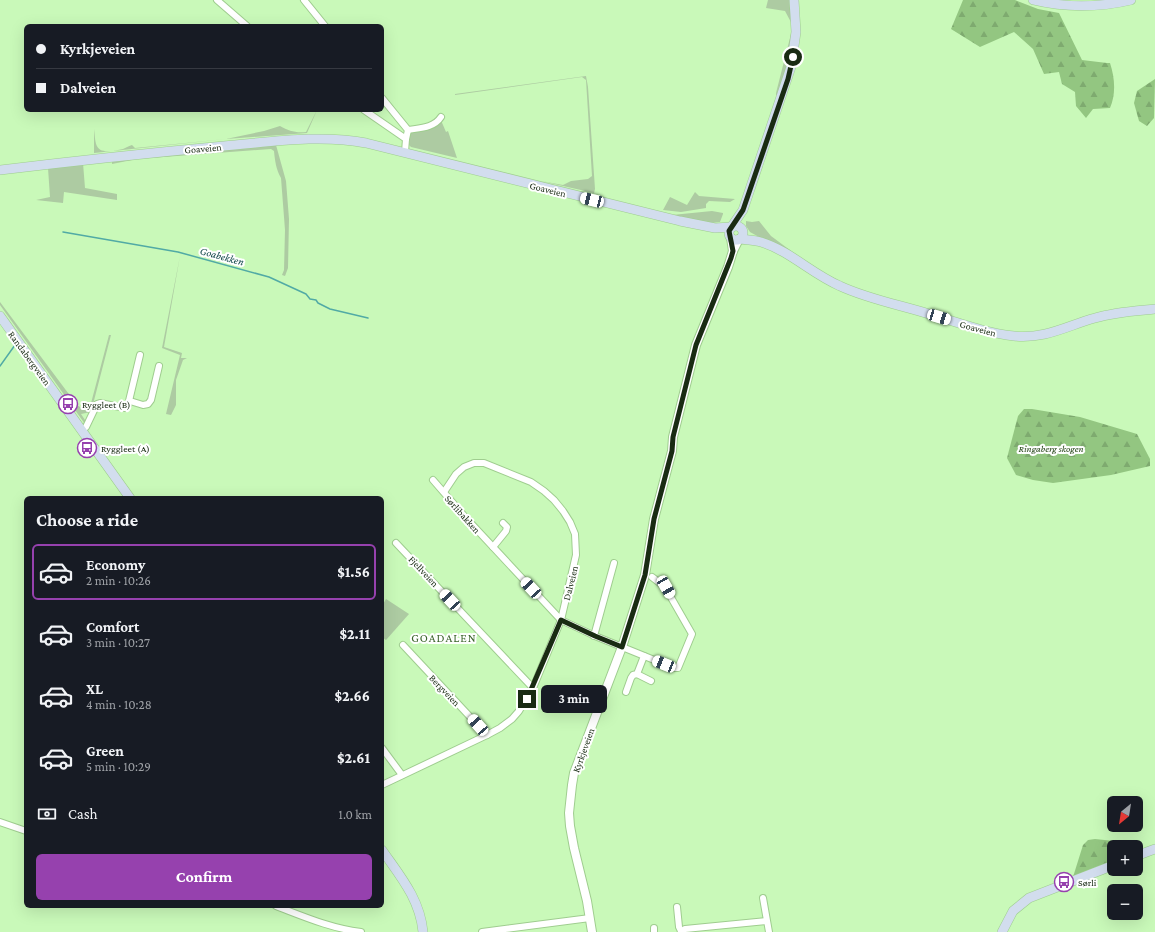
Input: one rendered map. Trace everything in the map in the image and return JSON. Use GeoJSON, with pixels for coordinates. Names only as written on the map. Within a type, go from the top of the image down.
{"type":"FeatureCollection","features":[{"type":"Feature","properties":{"kind":"main road","name":"Kyrkjeveien"},"geometry":{"type":"LineString","coordinates":[[736,233],[791,67],[796,32],[794,0]]}},
{"type":"Feature","properties":{"kind":"main road"},"geometry":{"type":"LineString","coordinates":[[1033,0],[1056,5],[1078,7],[1100,6],[1130,0]]}},
{"type":"Feature","properties":{"kind":"main road","name":"Goaveien"},"geometry":{"type":"LineString","coordinates":[[0,170],[127,155],[287,140],[347,140],[404,152],[638,211],[736,233],[759,241],[786,254],[826,280],[850,290],[998,333],[1026,337],[1047,334],[1094,318],[1125,311],[1155,309]]}},
{"type":"Feature","properties":{"kind":"main road","name":"Goaveien"},"geometry":{"type":"LineString","coordinates":[[1138,310],[1155,303]]}},
{"type":"Feature","properties":{"kind":"main road","name":"Randabergveien"},"geometry":{"type":"LineString","coordinates":[[0,316],[129,496]]}},
{"type":"Feature","properties":{"kind":"main road"},"geometry":{"type":"LineString","coordinates":[[1143,853],[1155,849]]}},
{"type":"Feature","properties":{"kind":"main road"},"geometry":{"type":"LineString","coordinates":[[384,853],[414,898],[420,915],[423,932]]}},
{"type":"Feature","properties":{"kind":"main road"},"geometry":{"type":"LineString","coordinates":[[1002,932],[1013,911],[1024,901],[1107,867]]}},
{"type":"Feature","properties":{"kind":"street"},"geometry":{"type":"LineString","coordinates":[[217,0],[246,24]]}},
{"type":"Feature","properties":{"kind":"street"},"geometry":{"type":"LineString","coordinates":[[304,0],[323,24]]}},
{"type":"Feature","properties":{"kind":"street"},"geometry":{"type":"LineString","coordinates":[[384,100],[408,130]]}},
{"type":"Feature","properties":{"kind":"street"},"geometry":{"type":"LineString","coordinates":[[367,112],[406,139]]}},
{"type":"Feature","properties":{"kind":"street"},"geometry":{"type":"LineString","coordinates":[[408,130],[432,125],[437,122],[440,117]]}},
{"type":"Feature","properties":{"kind":"street"},"geometry":{"type":"LineString","coordinates":[[404,152],[408,130]]}},
{"type":"Feature","properties":{"kind":"street","name":"Kyrkjeveien"},"geometry":{"type":"LineString","coordinates":[[592,932],[570,826],[569,813],[574,773],[622,647],[645,575],[654,519],[672,451],[673,437],[696,345],[728,267],[733,251],[736,233]]}},
{"type":"Feature","properties":{"kind":"street"},"geometry":{"type":"LineString","coordinates":[[82,431],[86,427],[97,404],[100,403],[126,408],[130,401],[140,355]]}},
{"type":"Feature","properties":{"kind":"street"},"geometry":{"type":"LineString","coordinates":[[130,401],[143,405],[148,404],[151,400],[160,366]]}},
{"type":"Feature","properties":{"kind":"street","name":"Dalveien"},"geometry":{"type":"LineString","coordinates":[[384,784],[487,735],[512,719],[523,705],[533,688],[561,620],[576,556],[575,534],[570,522],[554,500],[531,482],[484,463],[474,463],[464,467],[456,474],[444,492]]}},
{"type":"Feature","properties":{"kind":"street","name":"Sørlibakken"},"geometry":{"type":"LineString","coordinates":[[433,480],[561,620],[594,636],[674,668],[678,668],[692,634],[666,587],[652,577]]}},
{"type":"Feature","properties":{"kind":"street"},"geometry":{"type":"LineString","coordinates":[[493,547],[506,531],[507,527],[503,523]]}},
{"type":"Feature","properties":{"kind":"street","name":"Fjellveien"},"geometry":{"type":"LineString","coordinates":[[396,543],[533,688]]}},
{"type":"Feature","properties":{"kind":"street"},"geometry":{"type":"LineString","coordinates":[[594,636],[614,563]]}},
{"type":"Feature","properties":{"kind":"street","name":"Bergveien"},"geometry":{"type":"LineString","coordinates":[[403,645],[487,735]]}},
{"type":"Feature","properties":{"kind":"street"},"geometry":{"type":"LineString","coordinates":[[626,692],[631,678],[633,675],[637,674],[644,656]]}},
{"type":"Feature","properties":{"kind":"street"},"geometry":{"type":"LineString","coordinates":[[637,674],[651,681]]}},
{"type":"Feature","properties":{"kind":"street"},"geometry":{"type":"LineString","coordinates":[[384,751],[402,775]]}},
{"type":"Feature","properties":{"kind":"street"},"geometry":{"type":"LineString","coordinates":[[0,822],[24,830]]}},
{"type":"Feature","properties":{"kind":"street"},"geometry":{"type":"LineString","coordinates":[[763,898],[768,932]]}},
{"type":"Feature","properties":{"kind":"street"},"geometry":{"type":"LineString","coordinates":[[677,907],[681,932],[685,929],[718,929],[766,921]]}},
{"type":"Feature","properties":{"kind":"street"},"geometry":{"type":"LineString","coordinates":[[281,908],[341,930],[361,932]]}},
{"type":"Feature","properties":{"kind":"street"},"geometry":{"type":"LineString","coordinates":[[482,932],[513,930],[590,918]]}},
{"type":"Feature","properties":{"kind":"green space"},"geometry":{"type":"Polygon","coordinates":[[[768,0],[789,0],[793,26],[785,11],[766,8],[768,0]]]}},
{"type":"Feature","properties":{"kind":"green space"},"geometry":{"type":"Polygon","coordinates":[[[963,0],[1015,0],[1038,9],[1059,13],[1082,60],[1110,63],[1114,86],[1110,108],[1093,109],[1086,118],[1076,106],[1075,92],[1062,84],[1059,72],[1044,74],[1033,49],[1014,32],[980,47],[951,29],[963,0]]]}},
{"type":"Feature","properties":{"kind":"green space"},"geometry":{"type":"Polygon","coordinates":[[[793,26],[794,37],[780,96],[776,95],[776,93],[793,26]]]}},
{"type":"Feature","properties":{"kind":"green space"},"geometry":{"type":"Polygon","coordinates":[[[586,76],[595,189],[594,193],[541,181],[563,185],[571,181],[588,179],[592,176],[586,80],[582,77],[455,95],[455,94],[586,76]]]}},
{"type":"Feature","properties":{"kind":"green space"},"geometry":{"type":"Polygon","coordinates":[[[1155,79],[1154,118],[1147,126],[1139,121],[1134,103],[1137,91],[1155,79]]]}},
{"type":"Feature","properties":{"kind":"green space"},"geometry":{"type":"Polygon","coordinates":[[[316,112],[307,133],[226,139],[280,126],[292,131],[306,132],[316,112]]]}},
{"type":"Feature","properties":{"kind":"green space"},"geometry":{"type":"Polygon","coordinates":[[[440,118],[446,132],[448,131],[457,158],[411,147],[409,145],[410,133],[440,118]]]}},
{"type":"Feature","properties":{"kind":"green space"},"geometry":{"type":"Polygon","coordinates":[[[94,129],[96,143],[99,149],[102,151],[113,151],[94,153],[94,129]]]}},
{"type":"Feature","properties":{"kind":"green space"},"geometry":{"type":"Polygon","coordinates":[[[226,139],[113,151],[132,145],[135,148],[226,139]]]}},
{"type":"Feature","properties":{"kind":"green space"},"geometry":{"type":"Polygon","coordinates":[[[276,145],[286,181],[289,219],[288,268],[285,276],[282,275],[284,270],[285,230],[281,178],[276,165],[274,151],[271,149],[137,159],[112,164],[112,160],[276,145]]]}},
{"type":"Feature","properties":{"kind":"green space"},"geometry":{"type":"Polygon","coordinates":[[[83,163],[85,188],[117,194],[117,200],[64,192],[63,203],[36,200],[50,197],[48,168],[83,163]]]}},
{"type":"Feature","properties":{"kind":"green space"},"geometry":{"type":"Polygon","coordinates":[[[695,192],[699,196],[735,199],[730,202],[709,201],[706,204],[706,208],[681,212],[663,210],[670,197],[687,205],[695,192]]]}},
{"type":"Feature","properties":{"kind":"green space"},"geometry":{"type":"Polygon","coordinates":[[[712,211],[723,213],[720,222],[711,223],[672,215],[712,211]]]}},
{"type":"Feature","properties":{"kind":"green space"},"geometry":{"type":"Polygon","coordinates":[[[746,221],[759,221],[771,236],[810,265],[750,232],[746,226],[746,221]]]}},
{"type":"Feature","properties":{"kind":"green space"},"geometry":{"type":"Polygon","coordinates":[[[180,256],[164,347],[182,353],[181,358],[187,358],[183,360],[176,380],[176,405],[171,415],[166,414],[180,355],[162,348],[180,256]]]}},
{"type":"Feature","properties":{"kind":"green space"},"geometry":{"type":"Polygon","coordinates":[[[0,302],[77,405],[83,409],[90,407],[109,335],[111,335],[91,412],[81,414],[85,420],[85,424],[0,305],[0,302]]]}},
{"type":"Feature","properties":{"kind":"green space","name":"Ringaberg skogen"},"geometry":{"type":"Polygon","coordinates":[[[1024,409],[1080,417],[1137,434],[1150,459],[1150,466],[1111,475],[1053,483],[1033,480],[1016,475],[1007,458],[1018,416],[1024,409]]]}},
{"type":"Feature","properties":{"kind":"green space"},"geometry":{"type":"Polygon","coordinates":[[[386,599],[409,614],[386,640],[384,638],[384,602],[386,599]]]}},
{"type":"Feature","properties":{"kind":"green space"},"geometry":{"type":"Polygon","coordinates":[[[1088,840],[1107,840],[1107,864],[1073,877],[1083,845],[1088,840]]]}},
{"type":"Feature","properties":{"kind":"waterway","name":"Goabekken"},"geometry":{"type":"LineString","coordinates":[[63,232],[178,252],[269,277],[306,294],[310,299],[316,300],[318,303],[330,309],[368,318]]}},
{"type":"Feature","properties":{"kind":"waterway"},"geometry":{"type":"LineString","coordinates":[[0,366],[15,345]]}},
{"type":"Feature","properties":{"kind":"place","name":"Ryggleet (B)"},"geometry":{"type":"Point","coordinates":[68,404]}},
{"type":"Feature","properties":{"kind":"place","name":"Ryggleet (A)"},"geometry":{"type":"Point","coordinates":[87,448]}},
{"type":"Feature","properties":{"kind":"place","name":"Sørli"},"geometry":{"type":"Point","coordinates":[1064,882]}},
{"type":"Feature","properties":{"kind":"district","name":"GOADALEN"},"geometry":{"type":"Point","coordinates":[444,638]}},
{"type":"Feature","properties":{"kind":"route"},"geometry":{"type":"LineString","coordinates":[[527,699],[561,620],[622,647],[645,575],[652,542],[654,519],[672,451],[673,437],[696,345],[728,267],[733,251],[729,231],[743,210],[788,79],[793,57]]}}]}
